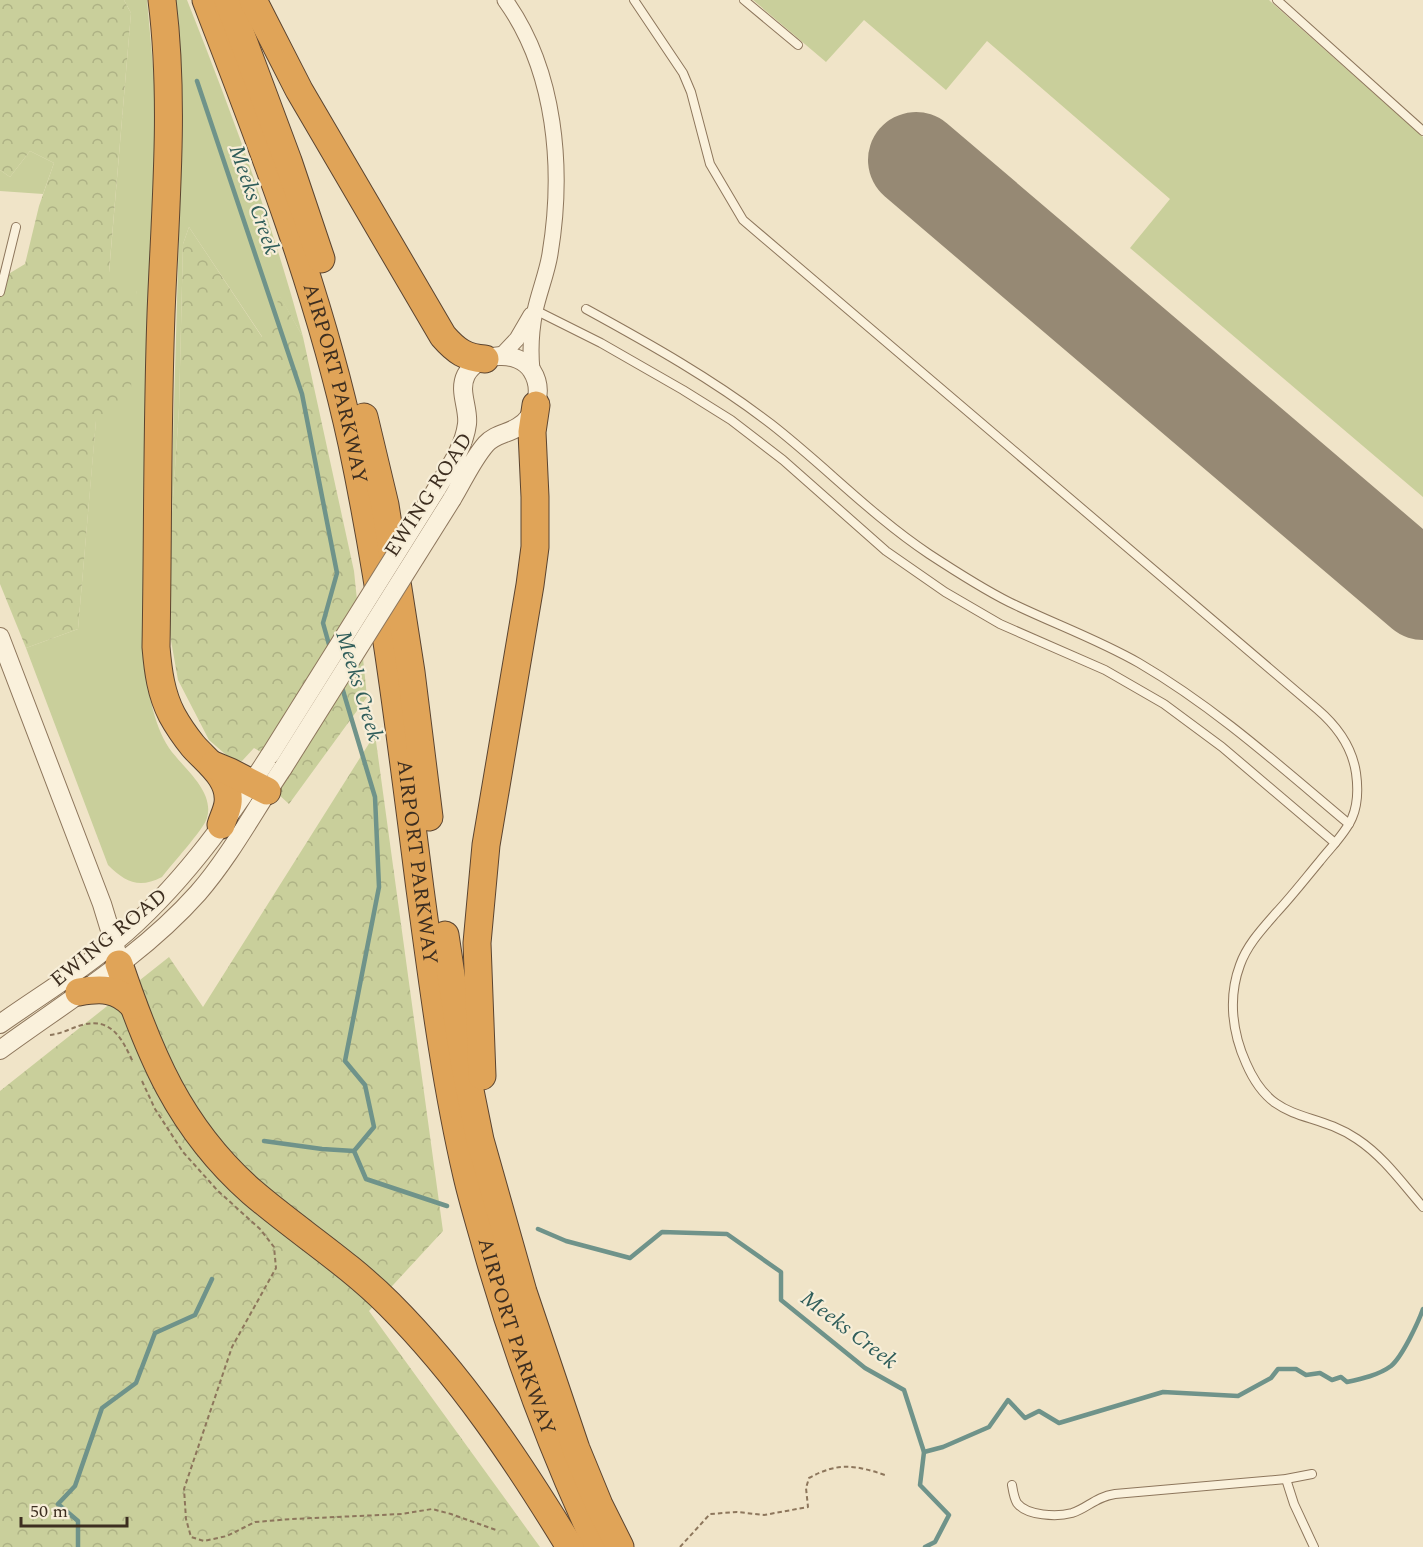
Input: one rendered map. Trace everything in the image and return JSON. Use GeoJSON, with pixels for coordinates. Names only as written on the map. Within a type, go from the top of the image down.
{"type":"FeatureCollection","features":[{"type":"Feature","properties":{"kind":"highway"},"geometry":{"type":"LineString","coordinates":[[162,0],[168,54],[169,96],[161,322],[156,647],[160,681],[172,715],[192,745],[213,765],[226,788],[228,802],[221,825]]}},
{"type":"Feature","properties":{"kind":"highway","name":"AIRPORT PARKWAY"},"geometry":{"type":"LineString","coordinates":[[206,0],[303,261],[333,366],[351,442],[372,552],[392,680],[438,1026],[467,1177],[503,1304],[536,1403],[598,1547]]}},
{"type":"Feature","properties":{"kind":"highway","name":"AIRPORT PARKWAY"},"geometry":{"type":"LineString","coordinates":[[228,0],[270,111],[318,251],[349,357],[382,494],[411,672],[444,930],[464,1061],[480,1140],[523,1292],[576,1449],[599,1505],[620,1547]]}},
{"type":"Feature","properties":{"kind":"highway"},"geometry":{"type":"LineString","coordinates":[[253,0],[304,100],[443,336],[467,357],[493,357]]}},
{"type":"Feature","properties":{"kind":"highway"},"geometry":{"type":"LineString","coordinates":[[506,1231],[481,1072],[477,943],[486,845],[535,547],[536,497],[532,432],[536,405]]}},
{"type":"Feature","properties":{"kind":"highway"},"geometry":{"type":"LineString","coordinates":[[213,765],[259,787]]}},
{"type":"Feature","properties":{"kind":"highway"},"geometry":{"type":"LineString","coordinates":[[117,953],[133,1005],[162,1078],[202,1141],[252,1193],[365,1283],[420,1335],[508,1448],[570,1547]]}},
{"type":"Feature","properties":{"kind":"highway"},"geometry":{"type":"LineString","coordinates":[[80,992],[102,989],[113,991],[133,1005]]}},
{"type":"Feature","properties":{"kind":"street"},"geometry":{"type":"LineString","coordinates":[[505,0],[527,34],[538,61],[552,121],[556,176],[554,218],[550,255],[535,310],[530,345],[532,370],[538,393],[536,405]]}},
{"type":"Feature","properties":{"kind":"street"},"geometry":{"type":"LineString","coordinates":[[493,357],[517,339],[535,310]]}},
{"type":"Feature","properties":{"kind":"street"},"geometry":{"type":"LineString","coordinates":[[493,357],[514,358],[532,370]]}},
{"type":"Feature","properties":{"kind":"street","name":"EWING ROAD"},"geometry":{"type":"LineString","coordinates":[[276,761],[436,490],[465,435],[468,414],[464,389],[465,377],[471,367],[493,357]]}},
{"type":"Feature","properties":{"kind":"street","name":"EWING ROAD"},"geometry":{"type":"LineString","coordinates":[[0,1024],[117,953],[158,933],[199,892],[232,846],[259,787],[452,499],[484,447],[491,439],[524,423],[536,405]]}},
{"type":"Feature","properties":{"kind":"street"},"geometry":{"type":"LineString","coordinates":[[0,637],[102,904],[117,953]]}},
{"type":"Feature","properties":{"kind":"street","name":"EWING ROAD"},"geometry":{"type":"LineString","coordinates":[[0,1050],[80,992],[176,884],[221,825],[259,787]]}},
{"type":"Feature","properties":{"kind":"lane"},"geometry":{"type":"LineString","coordinates":[[634,0],[683,73],[691,92],[710,164],[743,220],[1326,716],[1340,733],[1355,764],[1356,803],[1349,824],[1263,928],[1245,954],[1234,987],[1233,1013],[1236,1035],[1253,1077],[1267,1097],[1284,1109],[1354,1137],[1385,1162],[1423,1207]]}},
{"type":"Feature","properties":{"kind":"lane"},"geometry":{"type":"LineString","coordinates":[[744,0],[798,45]]}},
{"type":"Feature","properties":{"kind":"lane"},"geometry":{"type":"LineString","coordinates":[[1276,0],[1423,131]]}},
{"type":"Feature","properties":{"kind":"lane"},"geometry":{"type":"LineString","coordinates":[[0,292],[16,227]]}},
{"type":"Feature","properties":{"kind":"lane"},"geometry":{"type":"LineString","coordinates":[[586,309],[674,359],[755,412],[876,515],[950,568],[1008,602],[1122,653],[1177,686],[1238,730],[1349,824]]}},
{"type":"Feature","properties":{"kind":"lane"},"geometry":{"type":"LineString","coordinates":[[535,310],[683,390],[731,420],[783,460],[886,551],[945,592],[1000,624],[1105,670],[1164,704],[1222,747],[1335,843]]}},
{"type":"Feature","properties":{"kind":"lane"},"geometry":{"type":"LineString","coordinates":[[1012,1485],[1014,1497],[1019,1505],[1030,1511],[1056,1515],[1071,1513],[1097,1498],[1115,1494],[1286,1479],[1312,1474]]}},
{"type":"Feature","properties":{"kind":"lane"},"geometry":{"type":"LineString","coordinates":[[1286,1479],[1294,1504],[1314,1547]]}},
{"type":"Feature","properties":{"kind":"path"},"geometry":{"type":"LineString","coordinates":[[27,1031],[52,1036],[83,1024],[99,1023],[116,1031],[133,1062]]}},
{"type":"Feature","properties":{"kind":"path"},"geometry":{"type":"LineString","coordinates":[[142,1081],[155,1109],[183,1152],[218,1191],[260,1229],[274,1247],[276,1268],[232,1347],[184,1489],[186,1519],[191,1537],[204,1541],[215,1539],[227,1536],[255,1522],[402,1514],[432,1509],[496,1530]]}},
{"type":"Feature","properties":{"kind":"path"},"geometry":{"type":"LineString","coordinates":[[680,1547],[710,1514],[737,1512],[764,1515],[808,1507],[806,1488],[809,1478],[824,1470],[858,1466],[885,1475]]}},
{"type":"Feature","properties":{"kind":"green space"},"geometry":{"type":"Polygon","coordinates":[[[0,0],[124,0],[131,13],[109,272],[137,290],[130,405],[96,421],[78,629],[26,648],[0,584],[0,279],[25,264],[39,206],[54,163],[30,151],[10,177],[0,170],[0,0]]]}},
{"type":"Feature","properties":{"kind":"green space"},"geometry":{"type":"Polygon","coordinates":[[[124,0],[147,0],[155,89],[155,186],[144,664],[152,708],[159,728],[169,748],[202,789],[208,808],[205,823],[162,877],[146,883],[126,879],[108,865],[26,648],[78,629],[96,420],[137,291],[109,273],[131,13],[124,0]]]}},
{"type":"Feature","properties":{"kind":"green space"},"geometry":{"type":"Polygon","coordinates":[[[171,0],[187,0],[235,125],[264,209],[303,337],[280,297],[263,338],[189,227],[183,244],[179,408],[170,543],[179,232],[180,58],[171,0]]]}},
{"type":"Feature","properties":{"kind":"green space"},"geometry":{"type":"Polygon","coordinates":[[[753,0],[1269,0],[1423,137],[1423,497],[1130,248],[1170,199],[987,41],[946,90],[864,20],[826,62],[753,0]]]}},
{"type":"Feature","properties":{"kind":"green space"},"geometry":{"type":"Polygon","coordinates":[[[30,151],[54,163],[43,194],[0,191],[0,170],[10,177],[30,151]]]}},
{"type":"Feature","properties":{"kind":"green space"},"geometry":{"type":"Polygon","coordinates":[[[189,227],[262,337],[280,296],[303,337],[354,571],[367,697],[289,804],[278,794],[289,768],[254,748],[242,761],[232,760],[209,740],[178,680],[170,635],[168,573],[179,408],[183,244],[189,227]]]}},
{"type":"Feature","properties":{"kind":"green space"},"geometry":{"type":"Polygon","coordinates":[[[375,734],[443,1231],[369,1311],[540,1547],[0,1547],[0,1091],[169,957],[203,1007],[375,734]]]}},
{"type":"Feature","properties":{"kind":"waterway","name":"Meeks Creek"},"geometry":{"type":"LineString","coordinates":[[197,81],[302,394],[337,573],[323,623],[330,648]]}},
{"type":"Feature","properties":{"kind":"waterway","name":"Meeks Creek"},"geometry":{"type":"LineString","coordinates":[[341,684],[375,797],[379,887],[345,1061],[365,1085],[374,1127],[354,1151],[366,1179],[447,1206]]}},
{"type":"Feature","properties":{"kind":"waterway"},"geometry":{"type":"LineString","coordinates":[[264,1141],[354,1151]]}},
{"type":"Feature","properties":{"kind":"waterway","name":"Meeks Creek"},"geometry":{"type":"LineString","coordinates":[[538,1229],[566,1241],[630,1258],[662,1232],[727,1234],[781,1272],[781,1300],[865,1368],[904,1390],[924,1452],[920,1485],[949,1515],[935,1542],[925,1547]]}},
{"type":"Feature","properties":{"kind":"waterway"},"geometry":{"type":"LineString","coordinates":[[78,1547],[78,1521],[58,1504],[75,1486],[102,1408],[136,1383],[155,1333],[195,1315],[212,1279]]}},
{"type":"Feature","properties":{"kind":"waterway"},"geometry":{"type":"LineString","coordinates":[[924,1452],[943,1447],[989,1427],[1008,1400],[1025,1418],[1039,1411],[1059,1423],[1163,1392],[1238,1396],[1271,1378],[1278,1369],[1296,1369],[1306,1375],[1320,1373],[1332,1380],[1341,1377],[1347,1382],[1364,1378],[1381,1372],[1395,1362],[1423,1309]]}},
{"type":"Feature","properties":{"kind":"runway"},"geometry":{"type":"LineString","coordinates":[[916,160],[1423,592]]}}]}
